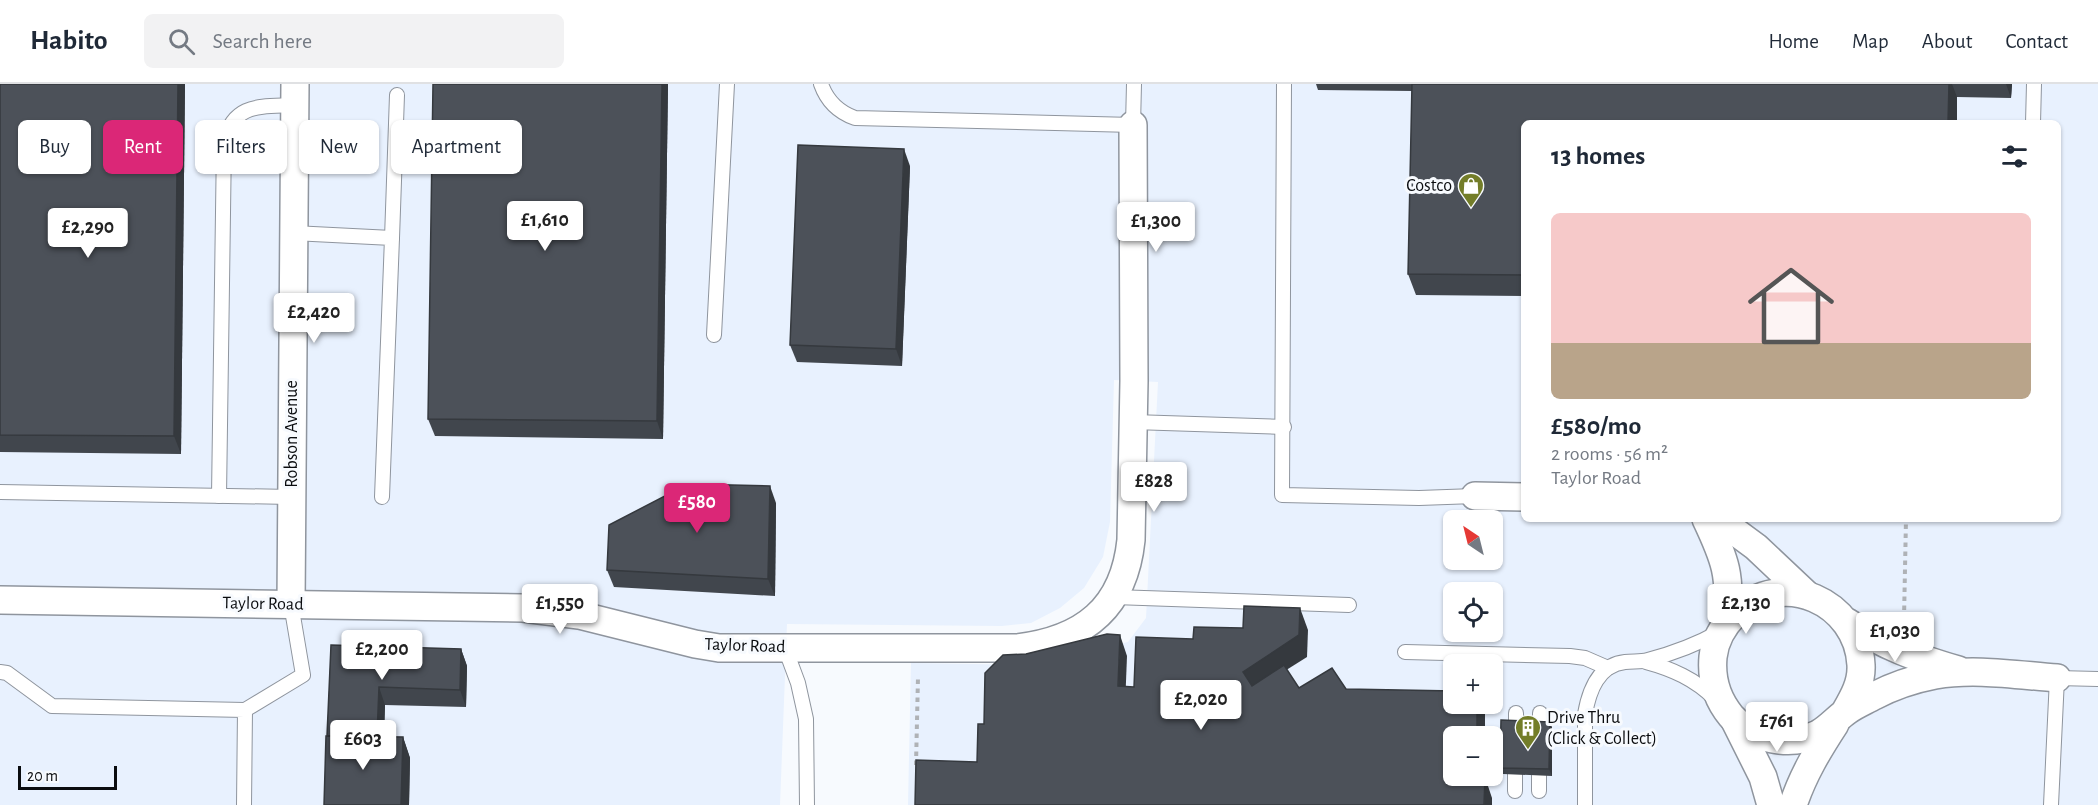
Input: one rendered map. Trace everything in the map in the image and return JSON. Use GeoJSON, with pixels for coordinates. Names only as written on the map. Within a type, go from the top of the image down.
{"type":"FeatureCollection","features":[{"type":"Feature","properties":{"kind":"street","name":"Robson Avenue"},"geometry":{"type":"LineString","coordinates":[[291,604],[292,233],[295,95]]}},
{"type":"Feature","properties":{"kind":"street","name":"Taylor Road"},"geometry":{"type":"LineString","coordinates":[[0,600],[523,608],[579,615],[694,644],[719,648],[1017,648],[1036,646],[1076,631],[1096,618],[1114,597],[1129,561],[1134,381],[1133,125]]}},
{"type":"Feature","properties":{"kind":"street"},"geometry":{"type":"LineString","coordinates":[[1475,496],[1521,497]]}},
{"type":"Feature","properties":{"kind":"street"},"geometry":{"type":"LineString","coordinates":[[1708,522],[1720,547],[1730,595],[1723,627],[1714,650],[1712,670],[1715,689],[1763,777],[1771,805]]}},
{"type":"Feature","properties":{"kind":"street"},"geometry":{"type":"LineString","coordinates":[[1722,522],[1756,547],[1807,595]]}},
{"type":"Feature","properties":{"kind":"street"},"geometry":{"type":"LineString","coordinates":[[1723,627],[1743,606],[1762,596],[1785,592],[1807,595],[1829,605],[1846,622],[1875,640],[1903,653],[1964,672]]}},
{"type":"Feature","properties":{"kind":"street"},"geometry":{"type":"LineString","coordinates":[[1794,805],[1800,785],[1814,756],[1857,691],[1861,667],[1857,644],[1846,622]]}},
{"type":"Feature","properties":{"kind":"street"},"geometry":{"type":"LineString","coordinates":[[1729,714],[1754,734],[1775,740],[1797,740],[1819,734],[1841,716],[1877,694],[1910,681],[1964,672],[2057,678]]}},
{"type":"Feature","properties":{"kind":"lane"},"geometry":{"type":"LineString","coordinates":[[714,335],[727,84]]}},
{"type":"Feature","properties":{"kind":"lane"},"geometry":{"type":"LineString","coordinates":[[821,84],[825,95],[834,106],[844,114],[855,118],[1133,125],[1134,84]]}},
{"type":"Feature","properties":{"kind":"lane"},"geometry":{"type":"LineString","coordinates":[[1284,84],[1282,495],[1419,498],[1475,496]]}},
{"type":"Feature","properties":{"kind":"lane"},"geometry":{"type":"LineString","coordinates":[[2033,120],[2034,84]]}},
{"type":"Feature","properties":{"kind":"lane"},"geometry":{"type":"LineString","coordinates":[[219,496],[224,142],[232,122],[252,107],[295,95]]}},
{"type":"Feature","properties":{"kind":"lane"},"geometry":{"type":"LineString","coordinates":[[382,497],[397,95]]}},
{"type":"Feature","properties":{"kind":"lane"},"geometry":{"type":"LineString","coordinates":[[292,233],[392,238]]}},
{"type":"Feature","properties":{"kind":"lane"},"geometry":{"type":"LineString","coordinates":[[1133,422],[1284,427]]}},
{"type":"Feature","properties":{"kind":"lane"},"geometry":{"type":"LineString","coordinates":[[0,492],[291,497]]}},
{"type":"Feature","properties":{"kind":"lane"},"geometry":{"type":"LineString","coordinates":[[1114,597],[1349,605]]}},
{"type":"Feature","properties":{"kind":"lane"},"geometry":{"type":"LineString","coordinates":[[0,672],[7,673],[52,706],[245,710],[303,675],[291,604]]}},
{"type":"Feature","properties":{"kind":"lane"},"geometry":{"type":"LineString","coordinates":[[1644,662],[1696,645],[1723,627]]}},
{"type":"Feature","properties":{"kind":"lane"},"geometry":{"type":"LineString","coordinates":[[785,648],[798,683],[806,719],[807,805]]}},
{"type":"Feature","properties":{"kind":"lane"},"geometry":{"type":"LineString","coordinates":[[1405,652],[1570,656],[1585,658],[1608,668]]}},
{"type":"Feature","properties":{"kind":"lane"},"geometry":{"type":"LineString","coordinates":[[1585,805],[1587,700],[1594,681],[1608,668],[1622,662],[1644,662],[1668,668],[1705,689],[1729,714]]}},
{"type":"Feature","properties":{"kind":"lane"},"geometry":{"type":"LineString","coordinates":[[2051,805],[2057,678],[2098,679]]}},
{"type":"Feature","properties":{"kind":"lane"},"geometry":{"type":"LineString","coordinates":[[244,805],[245,710]]}},
{"type":"Feature","properties":{"kind":"lane"},"geometry":{"type":"LineString","coordinates":[[1515,791],[1516,713]]}},
{"type":"Feature","properties":{"kind":"lane"},"geometry":{"type":"LineString","coordinates":[[1539,791],[1540,713]]}},
{"type":"Feature","properties":{"kind":"path"},"geometry":{"type":"LineString","coordinates":[[1903,653],[1906,522]]}},
{"type":"Feature","properties":{"kind":"path"},"geometry":{"type":"LineString","coordinates":[[916,771],[918,671]]}},
{"type":"Feature","properties":{"kind":"shaded area"},"geometry":{"type":"Polygon","coordinates":[[[0,84],[2098,84],[2098,805],[908,805],[911,663],[1032,665],[1128,642],[1146,618],[1158,382],[1114,380],[1110,522],[1103,557],[1084,588],[1060,608],[1031,623],[1002,626],[787,624],[780,805],[0,805],[0,84]]]}},
{"type":"Feature","properties":{"kind":"building"},"geometry":{"type":"Polygon","coordinates":[[[0,84],[178,84],[178,120],[103,120],[103,174],[177,174],[174,436],[0,435],[0,84]]]}},
{"type":"Feature","properties":{"kind":"building"},"geometry":{"type":"Polygon","coordinates":[[[433,84],[662,84],[657,421],[428,419],[432,174],[522,174],[522,120],[432,120],[433,84]]]}},
{"type":"Feature","properties":{"kind":"building","name":"Costco"},"geometry":{"type":"Polygon","coordinates":[[[1412,84],[1949,84],[1948,120],[1521,120],[1521,275],[1408,274],[1412,84]]]}},
{"type":"Feature","properties":{"kind":"building"},"geometry":{"type":"Polygon","coordinates":[[[798,145],[904,149],[896,349],[790,345],[798,145]]]}},
{"type":"Feature","properties":{"kind":"building"},"geometry":{"type":"Polygon","coordinates":[[[688,484],[770,486],[768,579],[607,570],[609,525],[688,484]]]}},
{"type":"Feature","properties":{"kind":"building"},"geometry":{"type":"Polygon","coordinates":[[[1244,606],[1300,608],[1299,635],[1243,672],[1252,686],[1284,665],[1299,688],[1332,668],[1346,689],[1443,691],[1443,714],[1477,714],[1477,726],[1443,726],[1443,786],[1485,786],[1484,805],[915,805],[916,760],[977,762],[978,724],[984,724],[985,673],[1003,655],[1026,654],[1107,634],[1120,635],[1118,686],[1134,687],[1136,637],[1193,639],[1194,627],[1243,628],[1244,606]]]}},
{"type":"Feature","properties":{"kind":"building"},"geometry":{"type":"Polygon","coordinates":[[[331,645],[461,649],[460,690],[379,687],[377,736],[327,736],[331,645]]]}},
{"type":"Feature","properties":{"kind":"building","name":"Drive Thru (Click & Collect)"},"geometry":{"type":"Polygon","coordinates":[[[1501,720],[1550,722],[1549,769],[1503,768],[1503,726],[1501,726],[1501,720]]]}},
{"type":"Feature","properties":{"kind":"building"},"geometry":{"type":"Polygon","coordinates":[[[326,736],[403,737],[401,805],[324,805],[326,736]]]}},
{"type":"Feature","properties":{"kind":"place","name":"Costco"},"geometry":{"type":"Point","coordinates":[1471,209]}},
{"type":"Feature","properties":{"kind":"place","name":"Drive Thru (Click & Collect)"},"geometry":{"type":"Point","coordinates":[1528,751]}}]}
